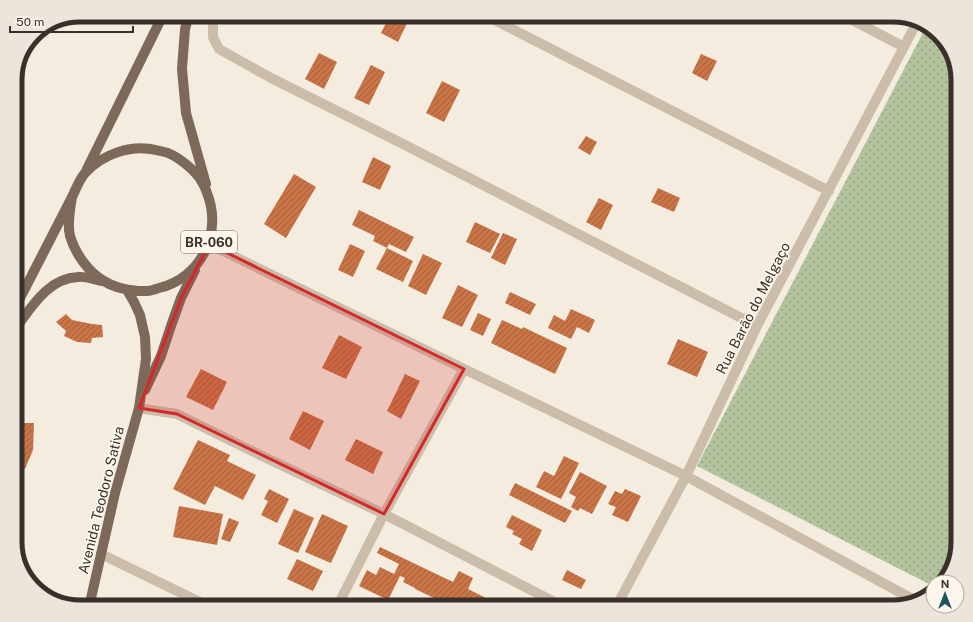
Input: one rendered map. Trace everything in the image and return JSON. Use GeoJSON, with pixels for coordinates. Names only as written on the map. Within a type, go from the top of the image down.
{"type":"FeatureCollection","features":[{"type":"Feature","properties":{"kind":"main road","name":"BR-060"},"geometry":{"type":"LineString","coordinates":[[160,22],[72,197],[69,216],[70,235],[77,254],[88,269],[104,281],[127,290],[147,291],[167,286],[185,276],[199,262]]}},
{"type":"Feature","properties":{"kind":"main road","name":"BR-060"},"geometry":{"type":"LineString","coordinates":[[140,404],[161,356],[181,298],[209,244],[213,224],[211,203],[186,113],[182,69],[185,29],[187,22]]}},
{"type":"Feature","properties":{"kind":"main road","name":"BR-060"},"geometry":{"type":"LineString","coordinates":[[85,173],[102,158],[124,150],[146,148],[168,153],[188,165],[203,182],[211,203]]}},
{"type":"Feature","properties":{"kind":"main road"},"geometry":{"type":"LineString","coordinates":[[22,294],[72,197]]}},
{"type":"Feature","properties":{"kind":"main road"},"geometry":{"type":"LineString","coordinates":[[22,320],[36,301],[49,288],[63,279],[79,277],[104,281]]}},
{"type":"Feature","properties":{"kind":"main road","name":"BR-060"},"geometry":{"type":"LineString","coordinates":[[127,290],[140,315],[145,337],[146,360],[140,404]]}},
{"type":"Feature","properties":{"kind":"main road","name":"Avenida Teodoro Sativa"},"geometry":{"type":"LineString","coordinates":[[91,600],[115,493],[140,404]]}},
{"type":"Feature","properties":{"kind":"street"},"geometry":{"type":"LineString","coordinates":[[213,22],[213,37],[218,49],[271,78],[405,145],[757,326]]}},
{"type":"Feature","properties":{"kind":"street"},"geometry":{"type":"LineString","coordinates":[[499,22],[829,190]]}},
{"type":"Feature","properties":{"kind":"street"},"geometry":{"type":"LineString","coordinates":[[856,22],[904,46]]}},
{"type":"Feature","properties":{"kind":"street","name":"Rua Barão do Melgaço"},"geometry":{"type":"LineString","coordinates":[[620,600],[686,476],[757,326],[915,26]]}},
{"type":"Feature","properties":{"kind":"street"},"geometry":{"type":"LineString","coordinates":[[209,244],[686,476],[910,598]]}},
{"type":"Feature","properties":{"kind":"street"},"geometry":{"type":"LineString","coordinates":[[341,600],[384,514],[464,369]]}},
{"type":"Feature","properties":{"kind":"street"},"geometry":{"type":"LineString","coordinates":[[140,404],[178,414],[384,514],[550,600]]}},
{"type":"Feature","properties":{"kind":"street"},"geometry":{"type":"LineString","coordinates":[[101,554],[196,600]]}},
{"type":"Feature","properties":{"kind":"highlighted area"},"geometry":{"type":"Polygon","coordinates":[[[209,244],[464,369],[384,514],[177,414],[139,408],[181,298],[209,244]]]}},
{"type":"Feature","properties":{"kind":"green space"},"geometry":{"type":"Polygon","coordinates":[[[924,31],[937,42],[945,54],[950,69],[951,80],[951,550],[948,561],[941,574],[925,574],[925,582],[697,466],[924,31]]]}},
{"type":"Feature","properties":{"kind":"building"},"geometry":{"type":"Polygon","coordinates":[[[386,22],[408,22],[398,42],[381,33],[386,22]]]}},
{"type":"Feature","properties":{"kind":"building"},"geometry":{"type":"Polygon","coordinates":[[[319,53],[337,62],[324,89],[305,79],[319,53]]]}},
{"type":"Feature","properties":{"kind":"building"},"geometry":{"type":"Polygon","coordinates":[[[701,54],[717,61],[707,81],[692,73],[701,54]]]}},
{"type":"Feature","properties":{"kind":"building"},"geometry":{"type":"Polygon","coordinates":[[[371,65],[385,72],[369,105],[354,98],[371,65]]]}},
{"type":"Feature","properties":{"kind":"building"},"geometry":{"type":"Polygon","coordinates":[[[442,81],[460,90],[444,122],[426,113],[442,81]]]}},
{"type":"Feature","properties":{"kind":"building"},"geometry":{"type":"Polygon","coordinates":[[[586,136],[597,142],[590,155],[578,148],[586,136]]]}},
{"type":"Feature","properties":{"kind":"building"},"geometry":{"type":"Polygon","coordinates":[[[373,157],[391,166],[380,190],[362,182],[373,157]]]}},
{"type":"Feature","properties":{"kind":"building"},"geometry":{"type":"Polygon","coordinates":[[[294,174],[316,187],[286,238],[264,224],[294,174]]]}},
{"type":"Feature","properties":{"kind":"building"},"geometry":{"type":"Polygon","coordinates":[[[658,188],[680,198],[674,212],[651,202],[658,188]]]}},
{"type":"Feature","properties":{"kind":"building"},"geometry":{"type":"Polygon","coordinates":[[[599,198],[613,205],[601,230],[586,222],[599,198]]]}},
{"type":"Feature","properties":{"kind":"building"},"geometry":{"type":"Polygon","coordinates":[[[359,210],[414,237],[406,252],[389,244],[387,248],[373,241],[375,236],[352,225],[359,210]]]}},
{"type":"Feature","properties":{"kind":"building"},"geometry":{"type":"Polygon","coordinates":[[[475,222],[500,234],[490,253],[466,242],[475,222]]]}},
{"type":"Feature","properties":{"kind":"building"},"geometry":{"type":"Polygon","coordinates":[[[503,233],[517,239],[505,265],[491,258],[503,233]]]}},
{"type":"Feature","properties":{"kind":"building"},"geometry":{"type":"Polygon","coordinates":[[[350,244],[365,251],[353,277],[338,270],[350,244]]]}},
{"type":"Feature","properties":{"kind":"building"},"geometry":{"type":"Polygon","coordinates":[[[387,248],[413,261],[403,282],[376,269],[387,248]]]}},
{"type":"Feature","properties":{"kind":"building"},"geometry":{"type":"Polygon","coordinates":[[[423,254],[442,263],[426,295],[408,286],[423,254]]]}},
{"type":"Feature","properties":{"kind":"building"},"geometry":{"type":"Polygon","coordinates":[[[458,285],[478,295],[462,327],[442,318],[458,285]]]}},
{"type":"Feature","properties":{"kind":"building"},"geometry":{"type":"Polygon","coordinates":[[[510,292],[536,304],[530,315],[505,303],[510,292]]]}},
{"type":"Feature","properties":{"kind":"building"},"geometry":{"type":"Polygon","coordinates":[[[571,309],[595,320],[589,333],[577,327],[571,339],[548,328],[554,315],[565,321],[571,309]]]}},
{"type":"Feature","properties":{"kind":"building"},"geometry":{"type":"Polygon","coordinates":[[[478,313],[491,319],[483,336],[470,330],[478,313]]]}},
{"type":"Feature","properties":{"kind":"building"},"geometry":{"type":"Polygon","coordinates":[[[66,314],[72,320],[102,325],[103,337],[92,338],[91,343],[77,342],[64,336],[66,331],[56,322],[66,314]]]}},
{"type":"Feature","properties":{"kind":"building"},"geometry":{"type":"Polygon","coordinates":[[[502,320],[522,329],[523,327],[567,348],[555,374],[491,343],[502,320]]]}},
{"type":"Feature","properties":{"kind":"building"},"geometry":{"type":"Polygon","coordinates":[[[339,335],[362,347],[346,379],[322,368],[339,335]]]}},
{"type":"Feature","properties":{"kind":"building"},"geometry":{"type":"Polygon","coordinates":[[[678,339],[708,352],[697,377],[667,364],[678,339]]]}},
{"type":"Feature","properties":{"kind":"building"},"geometry":{"type":"Polygon","coordinates":[[[201,369],[227,382],[213,410],[186,397],[201,369]]]}},
{"type":"Feature","properties":{"kind":"building"},"geometry":{"type":"Polygon","coordinates":[[[405,374],[420,381],[401,419],[387,411],[405,374]]]}},
{"type":"Feature","properties":{"kind":"building"},"geometry":{"type":"Polygon","coordinates":[[[303,411],[324,421],[310,450],[289,439],[303,411]]]}},
{"type":"Feature","properties":{"kind":"building"},"geometry":{"type":"Polygon","coordinates":[[[22,423],[34,423],[33,450],[25,469],[22,468],[22,423]]]}},
{"type":"Feature","properties":{"kind":"building"},"geometry":{"type":"Polygon","coordinates":[[[356,439],[383,452],[373,474],[345,460],[356,439]]]}},
{"type":"Feature","properties":{"kind":"building"},"geometry":{"type":"Polygon","coordinates":[[[198,440],[230,455],[227,461],[256,475],[243,500],[215,486],[205,505],[173,489],[198,440]]]}},
{"type":"Feature","properties":{"kind":"building"},"geometry":{"type":"Polygon","coordinates":[[[564,456],[579,463],[561,499],[536,487],[544,471],[554,476],[564,456]]]}},
{"type":"Feature","properties":{"kind":"building"},"geometry":{"type":"Polygon","coordinates":[[[580,472],[607,486],[592,514],[580,508],[578,511],[571,507],[576,497],[569,493],[580,472]]]}},
{"type":"Feature","properties":{"kind":"building"},"geometry":{"type":"Polygon","coordinates":[[[515,483],[572,511],[565,523],[509,495],[515,483]]]}},
{"type":"Feature","properties":{"kind":"building"},"geometry":{"type":"Polygon","coordinates":[[[269,489],[289,499],[277,523],[261,515],[268,501],[264,499],[269,489]]]}},
{"type":"Feature","properties":{"kind":"building"},"geometry":{"type":"Polygon","coordinates":[[[625,489],[641,496],[628,522],[612,515],[616,507],[608,504],[615,491],[622,494],[625,489]]]}},
{"type":"Feature","properties":{"kind":"building"},"geometry":{"type":"Polygon","coordinates":[[[179,506],[223,514],[217,545],[173,537],[179,506]]]}},
{"type":"Feature","properties":{"kind":"building"},"geometry":{"type":"Polygon","coordinates":[[[294,509],[314,518],[298,553],[278,544],[294,509]]]}},
{"type":"Feature","properties":{"kind":"building"},"geometry":{"type":"Polygon","coordinates":[[[322,514],[348,526],[331,563],[305,552],[322,514]]]}},
{"type":"Feature","properties":{"kind":"building"},"geometry":{"type":"Polygon","coordinates":[[[512,515],[542,530],[532,551],[519,544],[522,539],[512,534],[514,531],[506,527],[512,515]]]}},
{"type":"Feature","properties":{"kind":"building"},"geometry":{"type":"Polygon","coordinates":[[[229,518],[239,522],[230,542],[221,539],[229,518]]]}},
{"type":"Feature","properties":{"kind":"building"},"geometry":{"type":"Polygon","coordinates":[[[380,547],[453,582],[459,571],[473,578],[468,589],[490,600],[438,600],[403,582],[405,578],[400,576],[388,600],[359,586],[367,570],[376,575],[380,567],[394,574],[399,564],[377,553],[380,547]]]}},
{"type":"Feature","properties":{"kind":"building"},"geometry":{"type":"Polygon","coordinates":[[[297,559],[323,571],[313,591],[287,579],[297,559]]]}},
{"type":"Feature","properties":{"kind":"building"},"geometry":{"type":"Polygon","coordinates":[[[567,570],[586,580],[581,589],[562,580],[567,570]]]}}]}
